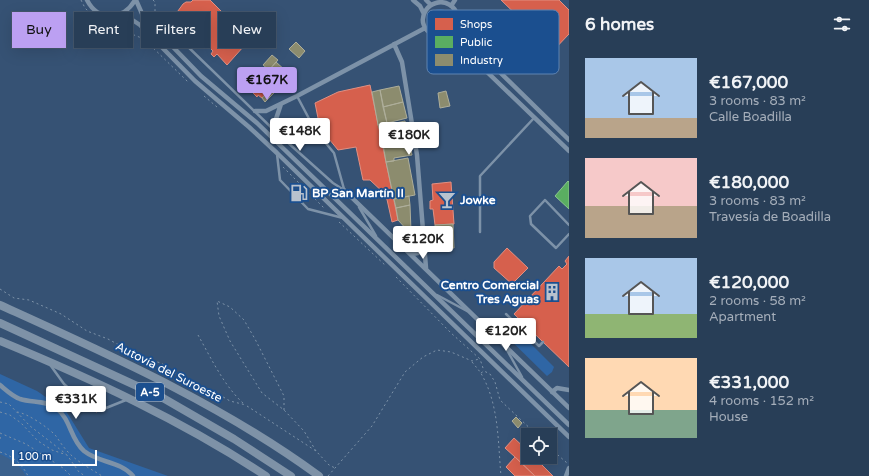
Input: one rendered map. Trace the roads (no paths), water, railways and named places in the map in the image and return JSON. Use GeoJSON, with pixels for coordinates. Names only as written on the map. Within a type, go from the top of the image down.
{"type":"FeatureCollection","features":[{"type":"Feature","properties":{"kind":"highway","name":"Autovía del Suroeste"},"geometry":{"type":"LineString","coordinates":[[0,305],[132,365],[212,407],[292,456],[319,476]]}},
{"type":"Feature","properties":{"kind":"highway","name":"A-5"},"geometry":{"type":"LineString","coordinates":[[0,323],[163,398],[234,439],[291,476]]}},
{"type":"Feature","properties":{"kind":"highway"},"geometry":{"type":"LineString","coordinates":[[0,341],[47,361],[175,421],[266,476]]}},
{"type":"Feature","properties":{"kind":"street"},"geometry":{"type":"LineString","coordinates":[[87,0],[91,7],[97,12]]}},
{"type":"Feature","properties":{"kind":"street"},"geometry":{"type":"LineString","coordinates":[[125,12],[132,6],[135,0]]}},
{"type":"Feature","properties":{"kind":"street"},"geometry":{"type":"LineString","coordinates":[[135,0],[141,12]]}},
{"type":"Feature","properties":{"kind":"street"},"geometry":{"type":"LineString","coordinates":[[255,111],[266,110],[281,104],[425,28],[424,14],[420,6],[413,0]]}},
{"type":"Feature","properties":{"kind":"street"},"geometry":{"type":"LineString","coordinates":[[426,0],[431,5]]}},
{"type":"Feature","properties":{"kind":"street"},"geometry":{"type":"LineString","coordinates":[[452,6],[455,0]]}},
{"type":"Feature","properties":{"kind":"street"},"geometry":{"type":"LineString","coordinates":[[427,10],[435,3],[444,2],[452,6],[454,10]]}},
{"type":"Feature","properties":{"kind":"street"},"geometry":{"type":"LineString","coordinates":[[424,14],[427,10]]}},
{"type":"Feature","properties":{"kind":"street"},"geometry":{"type":"LineString","coordinates":[[133,20],[140,25],[195,81],[249,127],[345,218],[569,438]]}},
{"type":"Feature","properties":{"kind":"street"},"geometry":{"type":"LineString","coordinates":[[394,44],[402,62],[417,155],[426,268]]}},
{"type":"Feature","properties":{"kind":"street"},"geometry":{"type":"LineString","coordinates":[[175,48],[201,76],[257,123],[569,425]]}},
{"type":"Feature","properties":{"kind":"street"},"geometry":{"type":"LineString","coordinates":[[489,74],[569,151]]}},
{"type":"Feature","properties":{"kind":"street"},"geometry":{"type":"LineString","coordinates":[[501,74],[569,140]]}},
{"type":"Feature","properties":{"kind":"street"},"geometry":{"type":"LineString","coordinates":[[276,132],[275,122],[281,104]]}},
{"type":"Feature","properties":{"kind":"street"},"geometry":{"type":"LineString","coordinates":[[344,190],[412,254],[569,408]]}},
{"type":"Feature","properties":{"kind":"street"},"geometry":{"type":"LineString","coordinates":[[412,254],[418,253],[424,246]]}},
{"type":"Feature","properties":{"kind":"street"},"geometry":{"type":"LineString","coordinates":[[0,385],[12,395],[20,399],[48,404],[56,408],[66,418],[74,438],[83,450],[94,458],[119,466],[133,476]]}},
{"type":"Feature","properties":{"kind":"street"},"geometry":{"type":"LineString","coordinates":[[552,392],[556,388],[569,390]]}},
{"type":"Feature","properties":{"kind":"street"},"geometry":{"type":"LineString","coordinates":[[567,476],[569,468]]}},
{"type":"Feature","properties":{"kind":"lane"},"geometry":{"type":"LineString","coordinates":[[189,48],[276,132],[333,183],[344,190]]}},
{"type":"Feature","properties":{"kind":"lane"},"geometry":{"type":"LineString","coordinates":[[297,96],[315,130],[334,153],[344,190]]}},
{"type":"Feature","properties":{"kind":"lane"},"geometry":{"type":"LineString","coordinates":[[480,232],[480,176],[534,118]]}},
{"type":"Feature","properties":{"kind":"lane"},"geometry":{"type":"LineString","coordinates":[[277,153],[280,180],[308,209],[345,218]]}},
{"type":"Feature","properties":{"kind":"lane"},"geometry":{"type":"LineString","coordinates":[[569,225],[545,200],[530,216],[531,224],[556,248],[569,234]]}},
{"type":"Feature","properties":{"kind":"lane"},"geometry":{"type":"LineString","coordinates":[[356,201],[378,240]]}},
{"type":"Feature","properties":{"kind":"lane"},"geometry":{"type":"LineString","coordinates":[[431,292],[471,313]]}},
{"type":"Feature","properties":{"kind":"lane"},"geometry":{"type":"LineString","coordinates":[[506,314],[539,346],[543,342]]}},
{"type":"Feature","properties":{"kind":"lane"},"geometry":{"type":"LineString","coordinates":[[504,345],[524,381]]}},
{"type":"Feature","properties":{"kind":"lane"},"geometry":{"type":"LineString","coordinates":[[47,361],[64,384],[76,395],[106,408],[128,399]]}},
{"type":"Feature","properties":{"kind":"place","name":"BP San Martín II"},"geometry":{"type":"Point","coordinates":[299,193]}},
{"type":"Feature","properties":{"kind":"place","name":"Jowke"},"geometry":{"type":"Point","coordinates":[447,200]}},
{"type":"Feature","properties":{"kind":"place","name":"Centro Comercial Tres Aguas"},"geometry":{"type":"Point","coordinates":[552,292]}}]}
